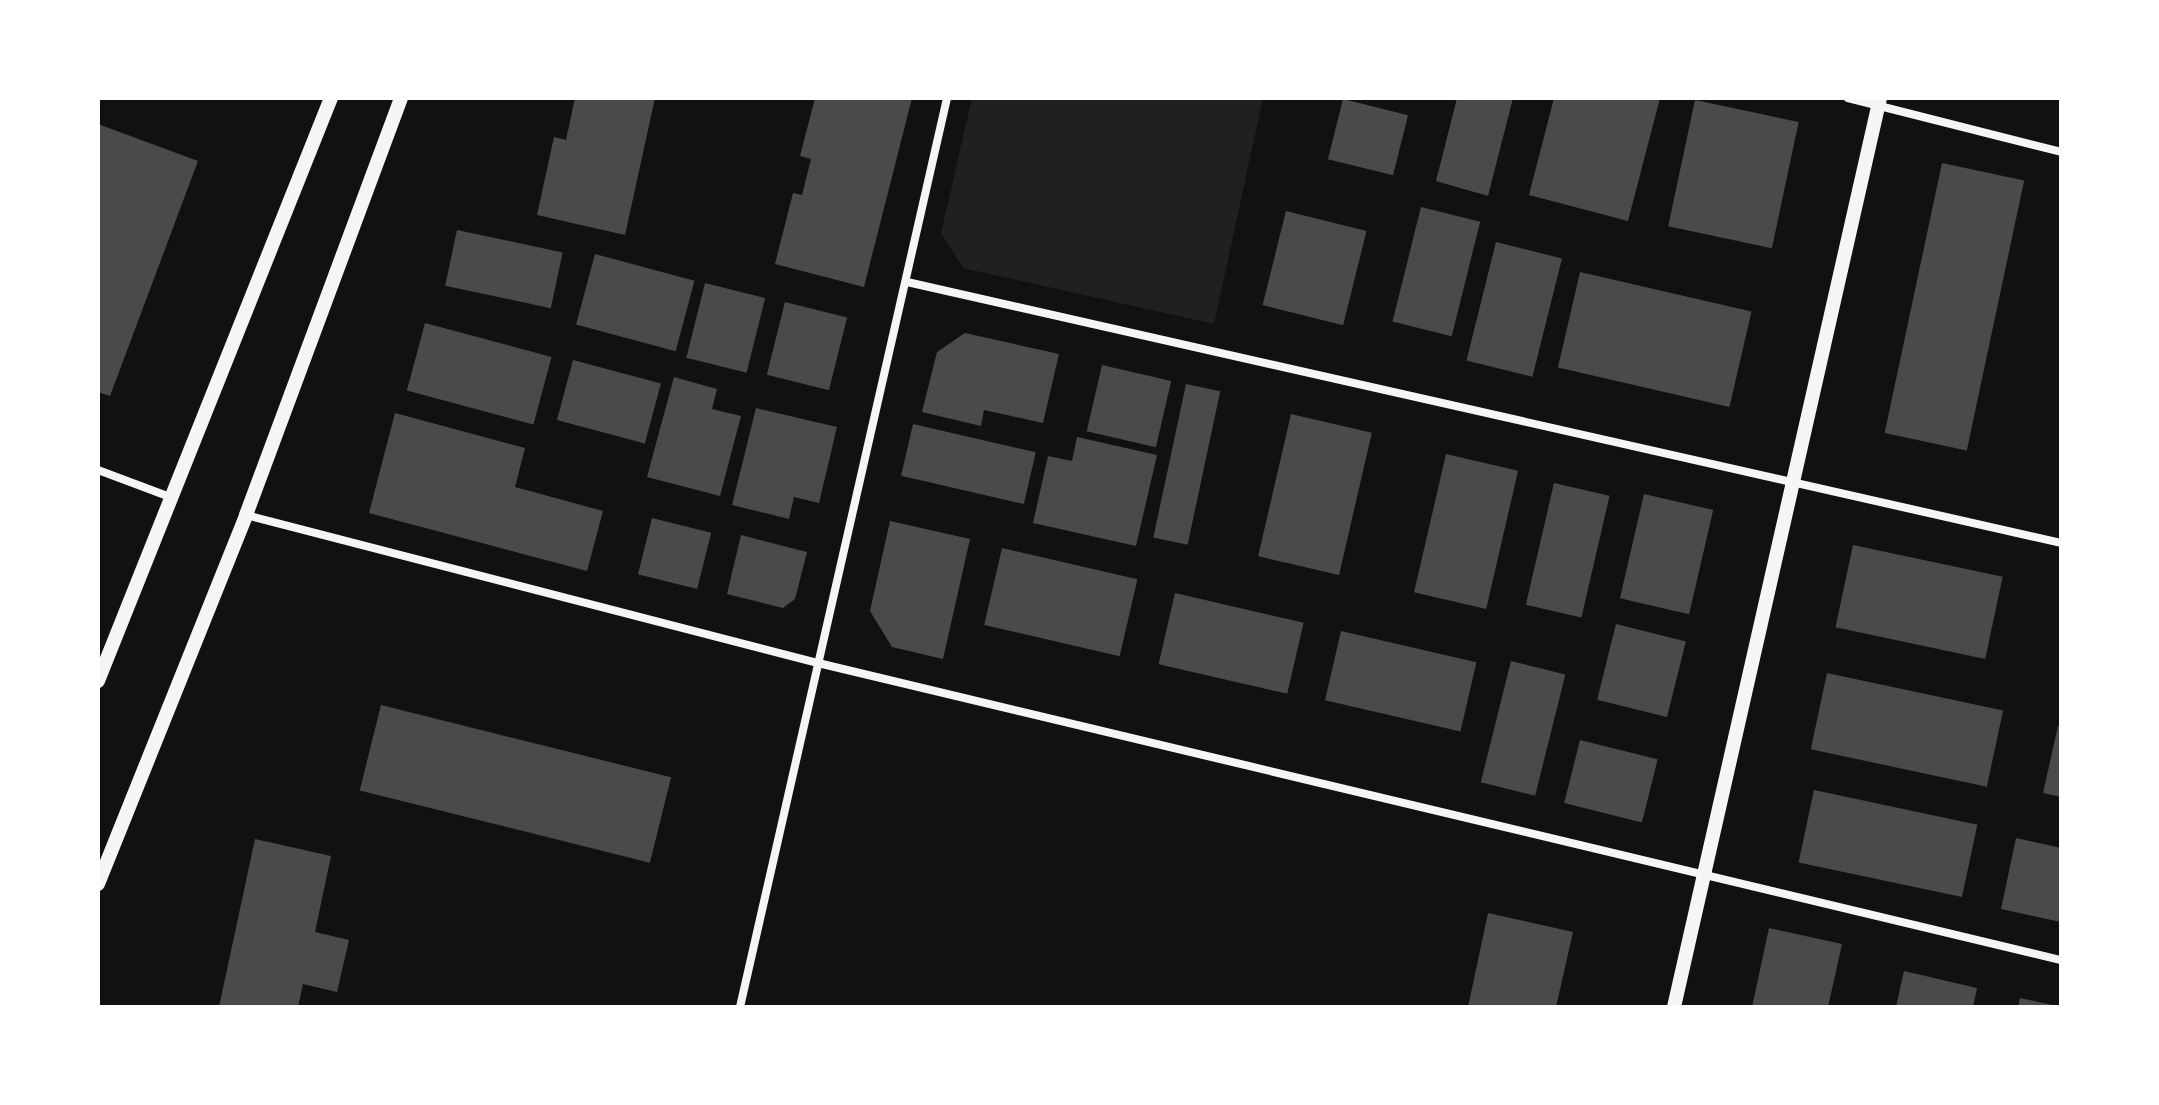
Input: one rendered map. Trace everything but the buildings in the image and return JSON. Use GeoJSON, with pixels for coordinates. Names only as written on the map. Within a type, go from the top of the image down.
{"type":"FeatureCollection","features":[{"type":"Feature","properties":{"kind":"street"},"geometry":{"type":"LineString","coordinates":[[98,681],[331,98]]}},
{"type":"Feature","properties":{"kind":"street"},"geometry":{"type":"LineString","coordinates":[[98,884],[246,515],[401,98]]}},
{"type":"Feature","properties":{"kind":"street"},"geometry":{"type":"LineString","coordinates":[[740,1007],[947,98]]}},
{"type":"Feature","properties":{"kind":"street"},"geometry":{"type":"LineString","coordinates":[[1848,98],[1879,102],[2061,152]]}},
{"type":"Feature","properties":{"kind":"street"},"geometry":{"type":"LineString","coordinates":[[1674,1007],[1879,102]]}},
{"type":"Feature","properties":{"kind":"street"},"geometry":{"type":"LineString","coordinates":[[907,282],[2061,543]]}},
{"type":"Feature","properties":{"kind":"street"},"geometry":{"type":"LineString","coordinates":[[98,470],[170,497]]}},
{"type":"Feature","properties":{"kind":"street"},"geometry":{"type":"LineString","coordinates":[[246,515],[818,663],[2061,960]]}},
{"type":"Feature","properties":{"kind":"shaded area"},"geometry":{"type":"Polygon","coordinates":[[[972,98],[1263,98],[1214,324],[963,268],[941,233],[972,98]]]}}]}
